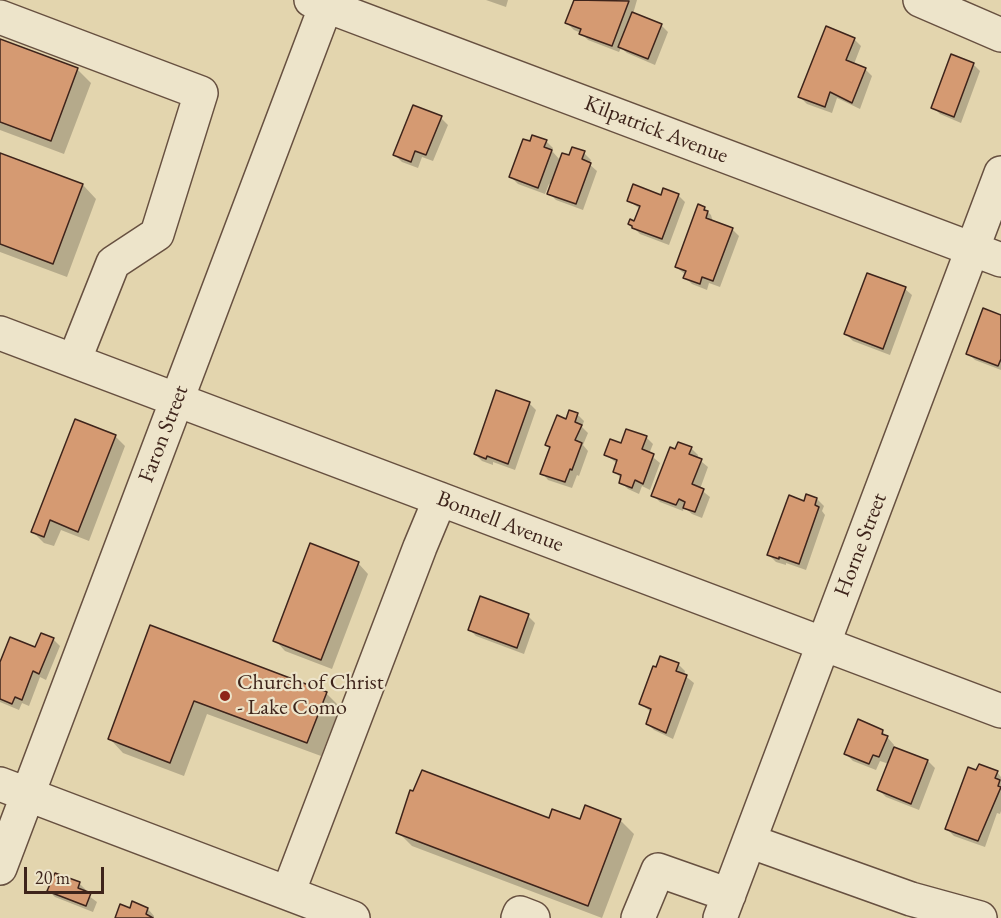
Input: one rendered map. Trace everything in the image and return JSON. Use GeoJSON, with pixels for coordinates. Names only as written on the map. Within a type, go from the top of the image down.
{"type":"FeatureCollection","features":[{"type":"Feature","properties":{"kind":"street"},"geometry":{"type":"LineString","coordinates":[[920,0],[1001,35]]}},
{"type":"Feature","properties":{"kind":"street","name":"Kilpatrick Avenue"},"geometry":{"type":"LineString","coordinates":[[321,2],[987,255]]}},
{"type":"Feature","properties":{"kind":"street","name":"Faron Street"},"geometry":{"type":"LineString","coordinates":[[0,868],[14,790],[177,400],[321,2]]}},
{"type":"Feature","properties":{"kind":"street"},"geometry":{"type":"LineString","coordinates":[[0,17],[201,93],[157,234],[113,263],[74,361]]}},
{"type":"Feature","properties":{"kind":"street","name":"Horne Street"},"geometry":{"type":"LineString","coordinates":[[724,907],[823,644],[987,255],[1001,173]]}},
{"type":"Feature","properties":{"kind":"street","name":"Bonnell Avenue"},"geometry":{"type":"LineString","coordinates":[[0,333],[1001,711]]}},
{"type":"Feature","properties":{"kind":"street"},"geometry":{"type":"LineString","coordinates":[[288,893],[440,499]]}},
{"type":"Feature","properties":{"kind":"street"},"geometry":{"type":"LineString","coordinates":[[14,790],[353,918]]}},
{"type":"Feature","properties":{"kind":"street"},"geometry":{"type":"LineString","coordinates":[[749,841],[911,899],[980,918]]}},
{"type":"Feature","properties":{"kind":"street"},"geometry":{"type":"LineString","coordinates":[[638,918],[658,870],[724,907]]}},
{"type":"Feature","properties":{"kind":"street"},"geometry":{"type":"LineString","coordinates":[[518,918],[520,913],[533,918]]}},
{"type":"Feature","properties":{"kind":"building"},"geometry":{"type":"Polygon","coordinates":[[[574,0],[629,1],[612,46],[579,34],[581,29],[565,23],[574,0]]]}},
{"type":"Feature","properties":{"kind":"building"},"geometry":{"type":"Polygon","coordinates":[[[632,12],[662,24],[648,59],[618,47],[632,12]]]}},
{"type":"Feature","properties":{"kind":"building"},"geometry":{"type":"Polygon","coordinates":[[[826,26],[855,38],[846,60],[866,68],[852,103],[830,92],[825,107],[798,97],[826,26]]]}},
{"type":"Feature","properties":{"kind":"building"},"geometry":{"type":"Polygon","coordinates":[[[0,39],[78,68],[51,141],[0,122],[0,39]]]}},
{"type":"Feature","properties":{"kind":"building"},"geometry":{"type":"Polygon","coordinates":[[[951,54],[974,63],[954,117],[931,108],[951,54]]]}},
{"type":"Feature","properties":{"kind":"building"},"geometry":{"type":"Polygon","coordinates":[[[413,105],[442,116],[426,155],[415,151],[411,162],[393,155],[413,105]]]}},
{"type":"Feature","properties":{"kind":"building"},"geometry":{"type":"Polygon","coordinates":[[[532,135],[547,140],[544,147],[552,150],[538,188],[509,177],[523,139],[530,141],[532,135]]]}},
{"type":"Feature","properties":{"kind":"building"},"geometry":{"type":"Polygon","coordinates":[[[572,147],[585,151],[582,159],[591,163],[576,204],[547,194],[562,153],[569,155],[572,147]]]}},
{"type":"Feature","properties":{"kind":"building"},"geometry":{"type":"Polygon","coordinates":[[[0,153],[83,184],[53,264],[0,244],[0,153]]]}},
{"type":"Feature","properties":{"kind":"building"},"geometry":{"type":"Polygon","coordinates":[[[633,184],[661,195],[663,188],[679,194],[662,239],[632,228],[628,224],[630,219],[634,221],[640,206],[627,201],[633,184]]]}},
{"type":"Feature","properties":{"kind":"building"},"geometry":{"type":"Polygon","coordinates":[[[698,204],[708,211],[706,218],[733,228],[713,281],[702,277],[700,284],[683,278],[686,271],[675,267],[698,204]]]}},
{"type":"Feature","properties":{"kind":"building"},"geometry":{"type":"Polygon","coordinates":[[[867,273],[906,287],[883,349],[844,334],[867,273]]]}},
{"type":"Feature","properties":{"kind":"building"},"geometry":{"type":"Polygon","coordinates":[[[983,308],[1001,315],[1001,359],[998,366],[966,354],[983,308]]]}},
{"type":"Feature","properties":{"kind":"building"},"geometry":{"type":"Polygon","coordinates":[[[496,390],[530,402],[508,464],[474,454],[496,390]]]}},
{"type":"Feature","properties":{"kind":"building"},"geometry":{"type":"Polygon","coordinates":[[[569,410],[578,413],[575,422],[582,425],[575,440],[582,443],[565,482],[540,474],[550,447],[545,445],[557,415],[566,419],[569,410]]]}},
{"type":"Feature","properties":{"kind":"building"},"geometry":{"type":"Polygon","coordinates":[[[75,419],[116,435],[78,532],[50,520],[44,537],[31,532],[75,419]]]}},
{"type":"Feature","properties":{"kind":"building"},"geometry":{"type":"Polygon","coordinates":[[[626,429],[647,436],[642,449],[654,454],[643,484],[635,480],[632,488],[619,483],[621,475],[613,472],[617,460],[604,455],[610,439],[621,443],[626,429]]]}},
{"type":"Feature","properties":{"kind":"building"},"geometry":{"type":"Polygon","coordinates":[[[678,442],[692,447],[689,454],[702,459],[692,484],[704,489],[695,512],[683,508],[685,502],[679,499],[676,505],[651,496],[670,447],[675,449],[678,442]]]}},
{"type":"Feature","properties":{"kind":"building"},"geometry":{"type":"Polygon","coordinates":[[[806,494],[817,498],[815,505],[819,507],[799,564],[767,555],[789,495],[804,501],[806,494]]]}},
{"type":"Feature","properties":{"kind":"building"},"geometry":{"type":"Polygon","coordinates":[[[310,543],[359,562],[321,660],[273,641],[310,543]]]}},
{"type":"Feature","properties":{"kind":"building"},"geometry":{"type":"Polygon","coordinates":[[[480,596],[529,614],[517,648],[468,630],[480,596]]]}},
{"type":"Feature","properties":{"kind":"building","name":"Church of Christ - Lake Como"},"geometry":{"type":"Polygon","coordinates":[[[150,625],[327,692],[307,743],[194,701],[170,763],[108,739],[150,625]]]}},
{"type":"Feature","properties":{"kind":"building"},"geometry":{"type":"Polygon","coordinates":[[[41,633],[54,638],[39,674],[33,671],[22,700],[15,697],[12,704],[0,699],[0,662],[10,637],[35,647],[41,633]]]}},
{"type":"Feature","properties":{"kind":"building"},"geometry":{"type":"Polygon","coordinates":[[[660,656],[679,663],[676,671],[687,675],[666,733],[646,724],[651,709],[639,704],[653,666],[656,667],[660,656]]]}},
{"type":"Feature","properties":{"kind":"building"},"geometry":{"type":"Polygon","coordinates":[[[858,719],[883,730],[882,734],[888,736],[879,757],[873,755],[869,764],[844,754],[858,719]]]}},
{"type":"Feature","properties":{"kind":"building"},"geometry":{"type":"Polygon","coordinates":[[[894,747],[928,760],[911,804],[877,790],[894,747]]]}},
{"type":"Feature","properties":{"kind":"building"},"geometry":{"type":"Polygon","coordinates":[[[979,764],[998,771],[995,778],[1000,780],[998,786],[1001,787],[978,841],[945,829],[968,767],[976,770],[979,764]]]}},
{"type":"Feature","properties":{"kind":"building"},"geometry":{"type":"Polygon","coordinates":[[[422,770],[549,818],[552,809],[580,819],[585,805],[621,819],[588,906],[396,833],[410,790],[413,791],[422,770]]]}},
{"type":"Feature","properties":{"kind":"building"},"geometry":{"type":"Polygon","coordinates":[[[55,873],[80,882],[78,888],[91,893],[86,906],[47,891],[55,873]]]}},
{"type":"Feature","properties":{"kind":"building"},"geometry":{"type":"Polygon","coordinates":[[[132,901],[148,908],[146,914],[153,918],[115,918],[120,904],[130,908],[132,901]]]}},
{"type":"Feature","properties":{"kind":"place","name":"Church of Christ - Lake Como"},"geometry":{"type":"Point","coordinates":[225,696]}}]}
